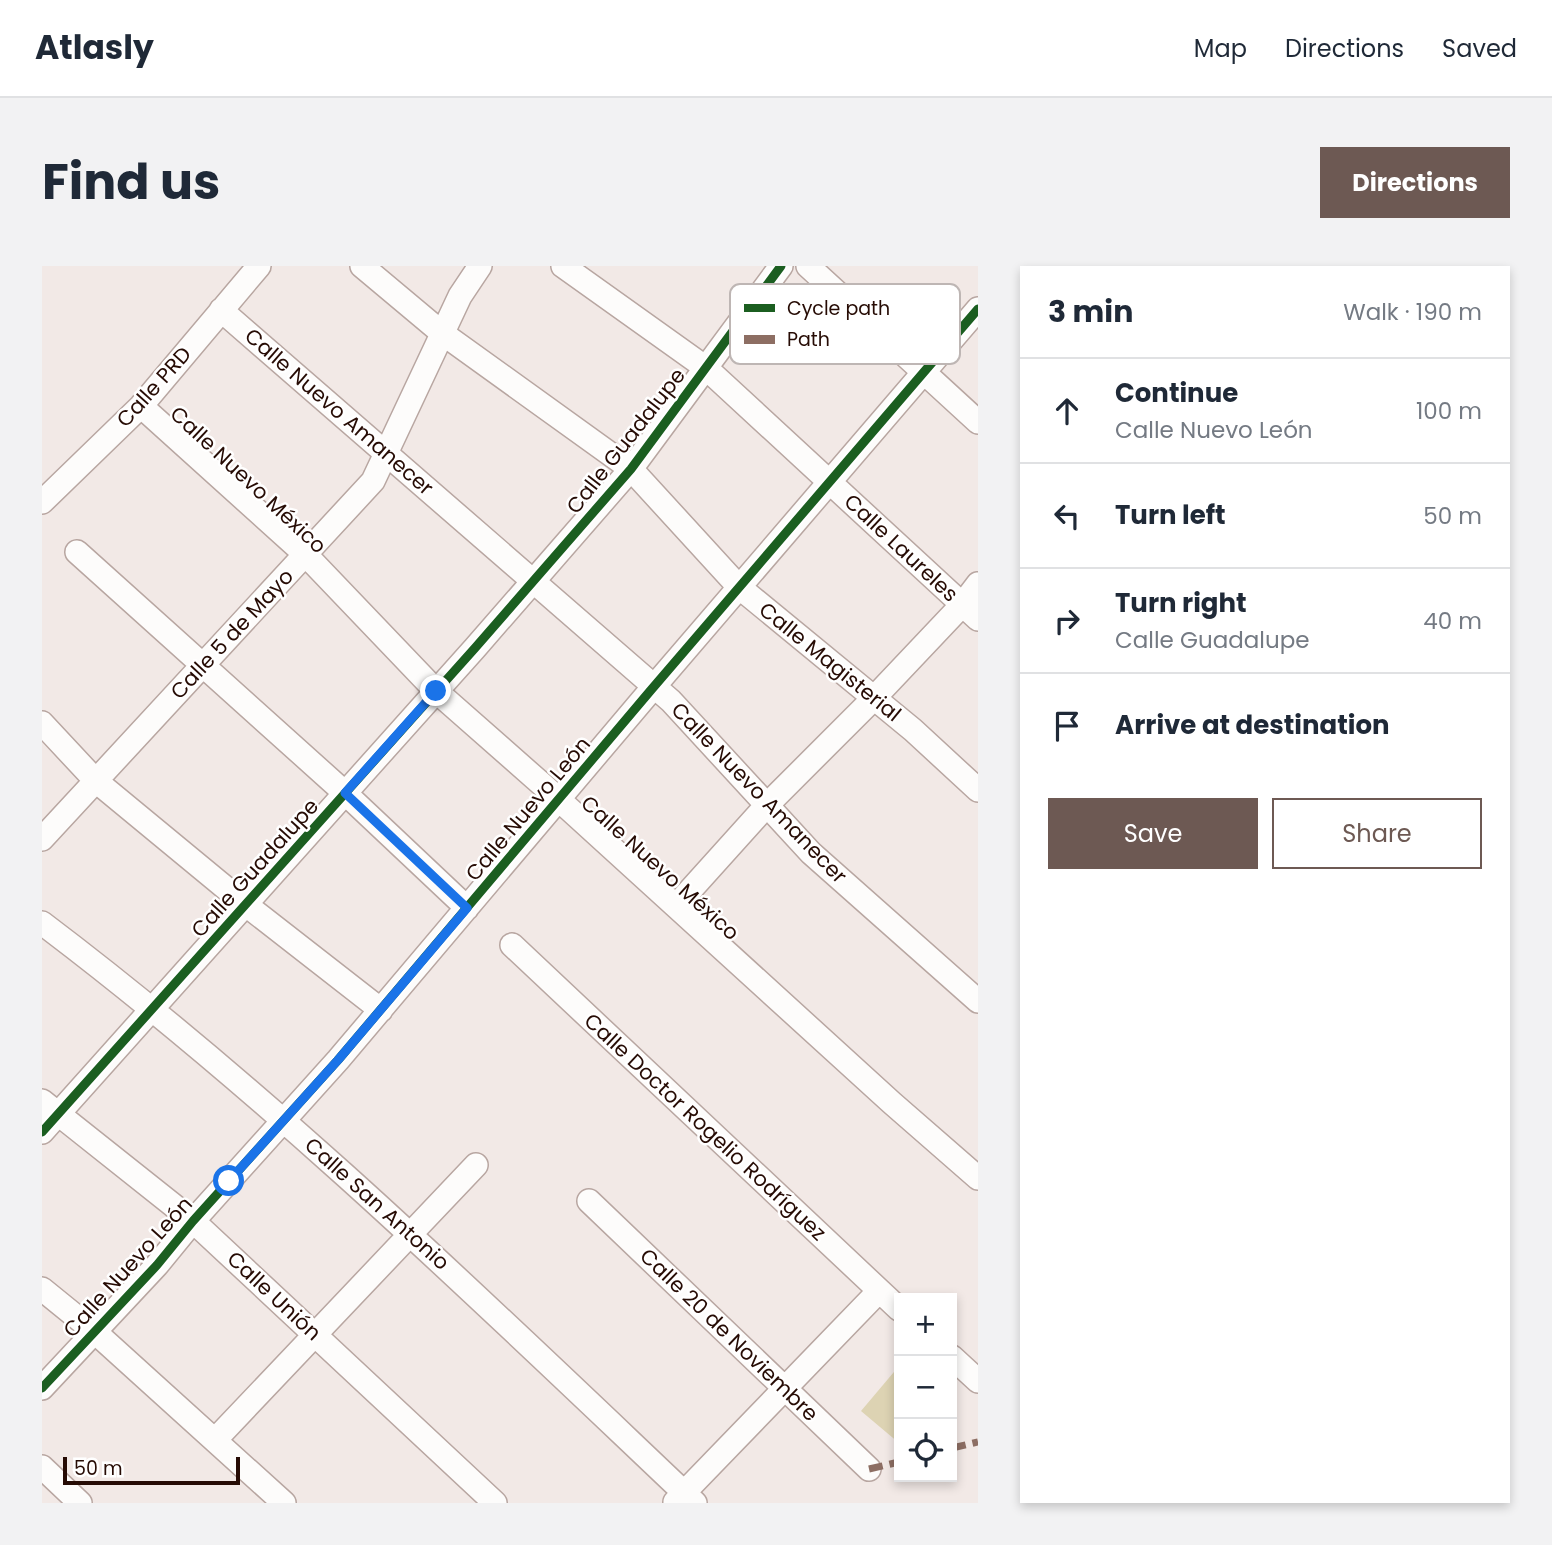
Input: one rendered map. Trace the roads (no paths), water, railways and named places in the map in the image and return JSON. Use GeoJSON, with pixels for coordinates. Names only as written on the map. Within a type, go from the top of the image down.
{"type":"FeatureCollection","features":[{"type":"Feature","properties":{"kind":"street","name":"Calle PRD"},"geometry":{"type":"LineString","coordinates":[[42,502],[141,406],[259,266]]}},
{"type":"Feature","properties":{"kind":"street","name":"Calle Magisterial"},"geometry":{"type":"LineString","coordinates":[[362,266],[442,333],[631,469],[739,587],[913,730],[978,790]]}},
{"type":"Feature","properties":{"kind":"street","name":"Calle 5 de Mayo"},"geometry":{"type":"LineString","coordinates":[[42,839],[373,481],[460,296],[480,266]]}},
{"type":"Feature","properties":{"kind":"street","name":"Calle Laureles"},"geometry":{"type":"LineString","coordinates":[[563,266],[706,368],[970,612]]}},
{"type":"Feature","properties":{"kind":"street","name":"Calle Guadalupe"},"geometry":{"type":"LineString","coordinates":[[768,284],[781,266]]}},
{"type":"Feature","properties":{"kind":"street"},"geometry":{"type":"LineString","coordinates":[[808,266],[828,284]]}},
{"type":"Feature","properties":{"kind":"street","name":"Calle Nuevo León"},"geometry":{"type":"LineString","coordinates":[[960,331],[978,309]]}},
{"type":"Feature","properties":{"kind":"street","name":"Calle Nuevo Amanecer"},"geometry":{"type":"LineString","coordinates":[[221,310],[671,701],[811,853],[978,1001]]}},
{"type":"Feature","properties":{"kind":"street","name":"Calle Guadalupe"},"geometry":{"type":"LineString","coordinates":[[42,1132],[50,1107],[153,1008],[631,469],[730,335]]}},
{"type":"Feature","properties":{"kind":"street"},"geometry":{"type":"LineString","coordinates":[[915,364],[978,422]]}},
{"type":"Feature","properties":{"kind":"street","name":"Calle Nuevo León"},"geometry":{"type":"LineString","coordinates":[[42,1388],[157,1265],[381,1010],[654,686],[932,364]]}},
{"type":"Feature","properties":{"kind":"street","name":"Calle Nuevo México"},"geometry":{"type":"LineString","coordinates":[[141,406],[305,555],[436,691],[978,1178]]}},
{"type":"Feature","properties":{"kind":"street"},"geometry":{"type":"LineString","coordinates":[[77,552],[345,793],[467,908]]}},
{"type":"Feature","properties":{"kind":"street"},"geometry":{"type":"LineString","coordinates":[[676,906],[767,804],[874,698],[970,612],[978,584]]}},
{"type":"Feature","properties":{"kind":"street"},"geometry":{"type":"LineString","coordinates":[[42,723],[96,781],[381,1010]]}},
{"type":"Feature","properties":{"kind":"street","name":"Calle San Antonio"},"geometry":{"type":"LineString","coordinates":[[42,923],[153,1008],[411,1233],[684,1500]]}},
{"type":"Feature","properties":{"kind":"street","name":"Calle Doctor Rogelio Rodríguez"},"geometry":{"type":"LineString","coordinates":[[512,945],[894,1304]]}},
{"type":"Feature","properties":{"kind":"street","name":"Calle Unión"},"geometry":{"type":"LineString","coordinates":[[50,1107],[193,1221],[495,1503]]}},
{"type":"Feature","properties":{"kind":"street"},"geometry":{"type":"LineString","coordinates":[[215,1440],[476,1165]]}},
{"type":"Feature","properties":{"kind":"street","name":"Calle 20 de Noviembre"},"geometry":{"type":"LineString","coordinates":[[589,1201],[869,1469]]}},
{"type":"Feature","properties":{"kind":"street"},"geometry":{"type":"LineString","coordinates":[[42,1289],[95,1332],[284,1503]]}},
{"type":"Feature","properties":{"kind":"street"},"geometry":{"type":"LineString","coordinates":[[684,1500],[785,1388],[879,1291]]}},
{"type":"Feature","properties":{"kind":"street"},"geometry":{"type":"LineString","coordinates":[[957,1362],[978,1381]]}},
{"type":"Feature","properties":{"kind":"street"},"geometry":{"type":"LineString","coordinates":[[42,1467],[80,1503]]}}]}
